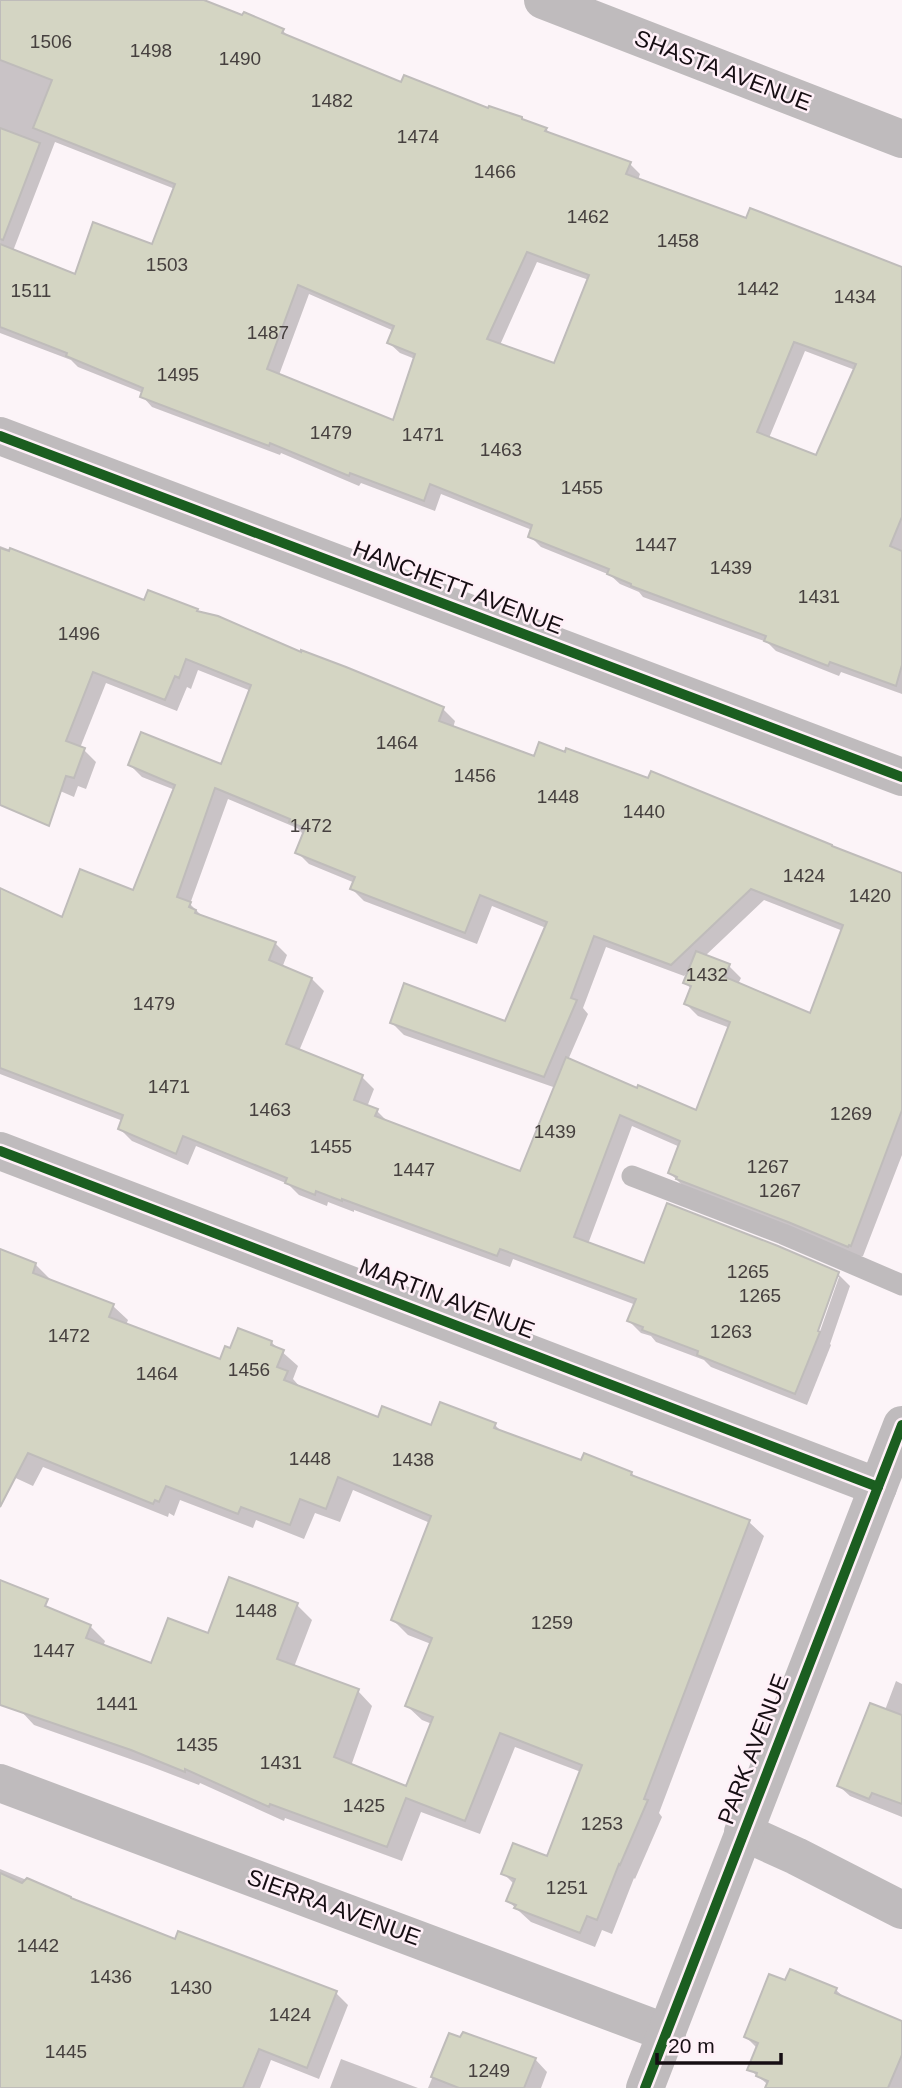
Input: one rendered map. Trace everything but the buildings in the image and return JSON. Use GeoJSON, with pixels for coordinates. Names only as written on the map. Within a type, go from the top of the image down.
{"type":"FeatureCollection","features":[{"type":"Feature","properties":{"kind":"street","name":"SHASTA AVENUE"},"geometry":{"type":"LineString","coordinates":[[543,0],[902,139]]}},
{"type":"Feature","properties":{"kind":"street","name":"HANCHETT AVENUE"},"geometry":{"type":"LineString","coordinates":[[0,436],[902,777]]}},
{"type":"Feature","properties":{"kind":"street","name":"MARTIN AVENUE"},"geometry":{"type":"LineString","coordinates":[[0,1151],[878,1487]]}},
{"type":"Feature","properties":{"kind":"street","name":"PARK AVENUE"},"geometry":{"type":"LineString","coordinates":[[645,2088],[902,1425]]}},
{"type":"Feature","properties":{"kind":"street","name":"SIERRA AVENUE"},"geometry":{"type":"LineString","coordinates":[[0,1783],[667,2033]]}},
{"type":"Feature","properties":{"kind":"street"},"geometry":{"type":"LineString","coordinates":[[743,1832],[902,1910]]}},
{"type":"Feature","properties":{"kind":"lane"},"geometry":{"type":"LineString","coordinates":[[632,1177],[783,1234],[902,1285]]}},
{"type":"Feature","properties":{"kind":"cycle path"},"geometry":{"type":"LineString","coordinates":[[0,436],[902,777]]}},
{"type":"Feature","properties":{"kind":"cycle path"},"geometry":{"type":"LineString","coordinates":[[0,1151],[878,1487]]}},
{"type":"Feature","properties":{"kind":"cycle path"},"geometry":{"type":"LineString","coordinates":[[645,2088],[902,1425]]}}]}
